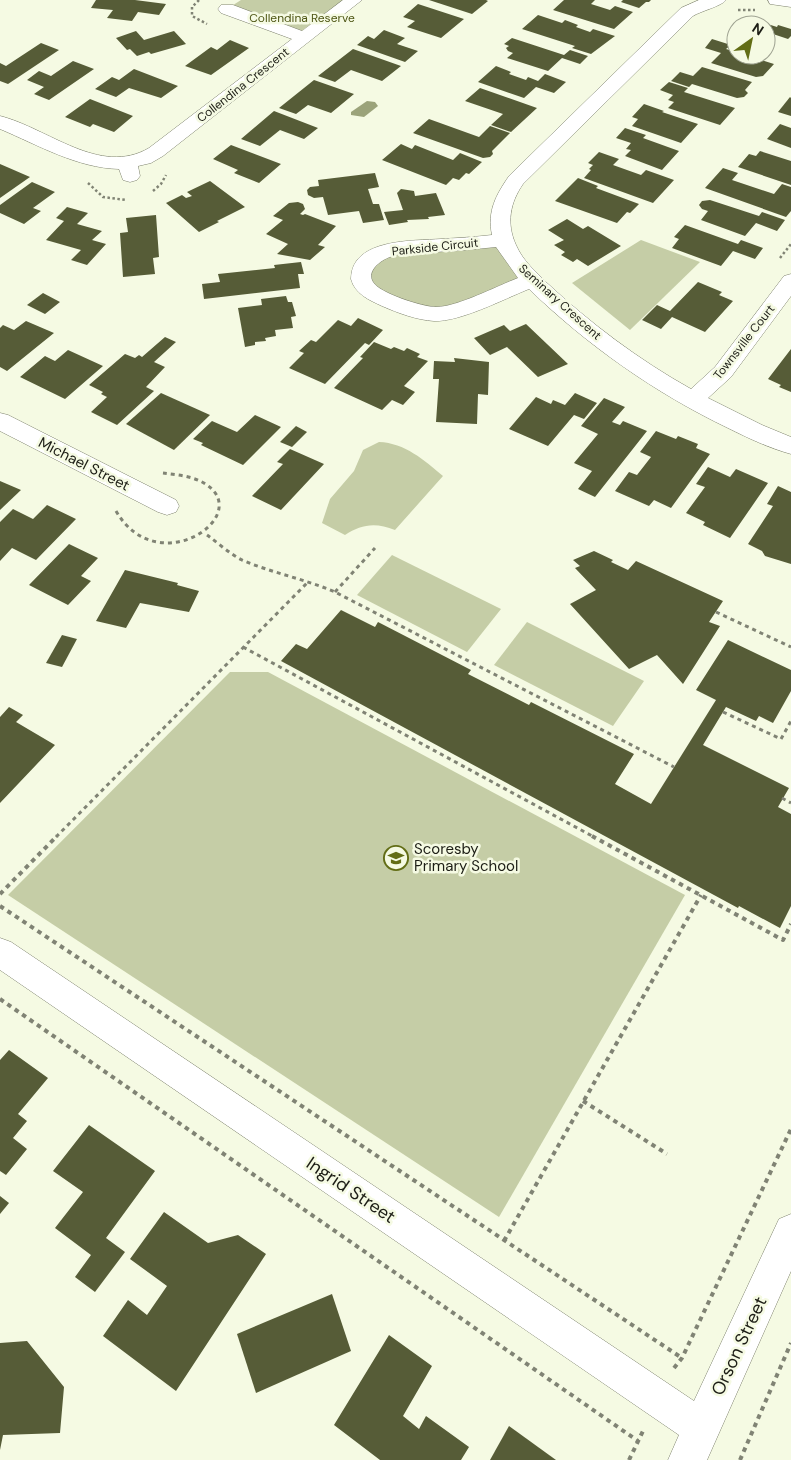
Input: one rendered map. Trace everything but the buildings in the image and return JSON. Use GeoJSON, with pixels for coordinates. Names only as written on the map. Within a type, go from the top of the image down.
{"type":"FeatureCollection","features":[{"type":"Feature","properties":{"kind":"street","name":"Collendina Crescent"},"geometry":{"type":"LineString","coordinates":[[0,122],[94,161],[129,170],[156,152],[354,0]]}},
{"type":"Feature","properties":{"kind":"street","name":"Seminary Crescent"},"geometry":{"type":"LineString","coordinates":[[718,0],[697,6],[687,12],[516,180],[504,199],[500,211],[499,224],[502,240],[510,255],[532,280],[607,344],[653,376],[693,400],[757,432],[791,446]]}},
{"type":"Feature","properties":{"kind":"street"},"geometry":{"type":"LineString","coordinates":[[776,0],[791,2]]}},
{"type":"Feature","properties":{"kind":"street"},"geometry":{"type":"LineString","coordinates":[[227,9],[304,38]]}},
{"type":"Feature","properties":{"kind":"street","name":"Parkside Circuit"},"geometry":{"type":"LineString","coordinates":[[502,240],[406,248],[381,253],[366,264],[361,279],[365,287],[376,294],[426,314],[439,315],[458,310],[532,280]]}},
{"type":"Feature","properties":{"kind":"street","name":"Townsville Court"},"geometry":{"type":"LineString","coordinates":[[693,400],[723,372],[791,281]]}},
{"type":"Feature","properties":{"kind":"street","name":"Michael Street"},"geometry":{"type":"LineString","coordinates":[[0,421],[167,506]]}},
{"type":"Feature","properties":{"kind":"street","name":"Ingrid Street"},"geometry":{"type":"LineString","coordinates":[[0,952],[701,1428]]}},
{"type":"Feature","properties":{"kind":"street","name":"Orson Street"},"geometry":{"type":"LineString","coordinates":[[687,1460],[791,1231]]}},
{"type":"Feature","properties":{"kind":"path"},"geometry":{"type":"LineString","coordinates":[[736,10],[757,10]]}},
{"type":"Feature","properties":{"kind":"path"},"geometry":{"type":"LineString","coordinates":[[207,535],[241,559],[279,574],[309,581],[335,592],[674,767]]}},
{"type":"Feature","properties":{"kind":"path"},"geometry":{"type":"LineString","coordinates":[[335,592],[375,548]]}},
{"type":"Feature","properties":{"kind":"path"},"geometry":{"type":"LineString","coordinates":[[0,894],[309,581]]}},
{"type":"Feature","properties":{"kind":"path"},"geometry":{"type":"LineString","coordinates":[[716,612],[791,647]]}},
{"type":"Feature","properties":{"kind":"path"},"geometry":{"type":"LineString","coordinates":[[243,647],[783,940],[791,924]]}},
{"type":"Feature","properties":{"kind":"path"},"geometry":{"type":"LineString","coordinates":[[723,712],[781,739],[791,721]]}},
{"type":"Feature","properties":{"kind":"path"},"geometry":{"type":"LineString","coordinates":[[785,732],[791,735]]}},
{"type":"Feature","properties":{"kind":"path"},"geometry":{"type":"LineString","coordinates":[[782,798],[791,803]]}},
{"type":"Feature","properties":{"kind":"path"},"geometry":{"type":"LineString","coordinates":[[504,1240],[701,895]]}},
{"type":"Feature","properties":{"kind":"path"},"geometry":{"type":"LineString","coordinates":[[0,906],[682,1358]]}},
{"type":"Feature","properties":{"kind":"path"},"geometry":{"type":"LineString","coordinates":[[0,998],[638,1441]]}},
{"type":"Feature","properties":{"kind":"path"},"geometry":{"type":"LineString","coordinates":[[583,1102],[667,1154]]}},
{"type":"Feature","properties":{"kind":"path"},"geometry":{"type":"LineString","coordinates":[[673,1369],[682,1358],[791,1129]]}},
{"type":"Feature","properties":{"kind":"path"},"geometry":{"type":"LineString","coordinates":[[740,1460],[791,1343]]}},
{"type":"Feature","properties":{"kind":"path"},"geometry":{"type":"LineString","coordinates":[[629,1460],[646,1424]]}},
{"type":"Feature","properties":{"kind":"green space","name":"Collendina Reserve"},"geometry":{"type":"Polygon","coordinates":[[[241,0],[354,0],[304,38],[227,9],[241,0]]]}},
{"type":"Feature","properties":{"kind":"green space"},"geometry":{"type":"Polygon","coordinates":[[[502,240],[532,280],[452,312],[390,300],[362,272],[373,257],[502,240]]]}},
{"type":"Feature","properties":{"kind":"green space"},"geometry":{"type":"Polygon","coordinates":[[[641,240],[700,262],[630,330],[572,283],[641,240]]]}},
{"type":"Feature","properties":{"kind":"green space"},"geometry":{"type":"Polygon","coordinates":[[[379,442],[397,445],[414,453],[443,476],[395,530],[388,527],[369,525],[357,528],[345,535],[322,523],[330,499],[354,471],[363,450],[379,442]]]}},
{"type":"Feature","properties":{"kind":"green space"},"geometry":{"type":"Polygon","coordinates":[[[392,555],[501,609],[467,652],[357,595],[392,555]]]}},
{"type":"Feature","properties":{"kind":"green space"},"geometry":{"type":"Polygon","coordinates":[[[527,622],[644,681],[613,726],[494,665],[527,622]]]}},
{"type":"Feature","properties":{"kind":"green space"},"geometry":{"type":"Polygon","coordinates":[[[230,672],[268,672],[685,895],[499,1217],[8,895],[230,672]]]}},
{"type":"Feature","properties":{"kind":"shaded area"},"geometry":{"type":"Polygon","coordinates":[[[367,101],[375,102],[378,106],[364,117],[351,115],[351,112],[367,101]]]}},
{"type":"Feature","properties":{"kind":"place","name":"Scoresby Primary School"},"geometry":{"type":"Point","coordinates":[396,858]}}]}
